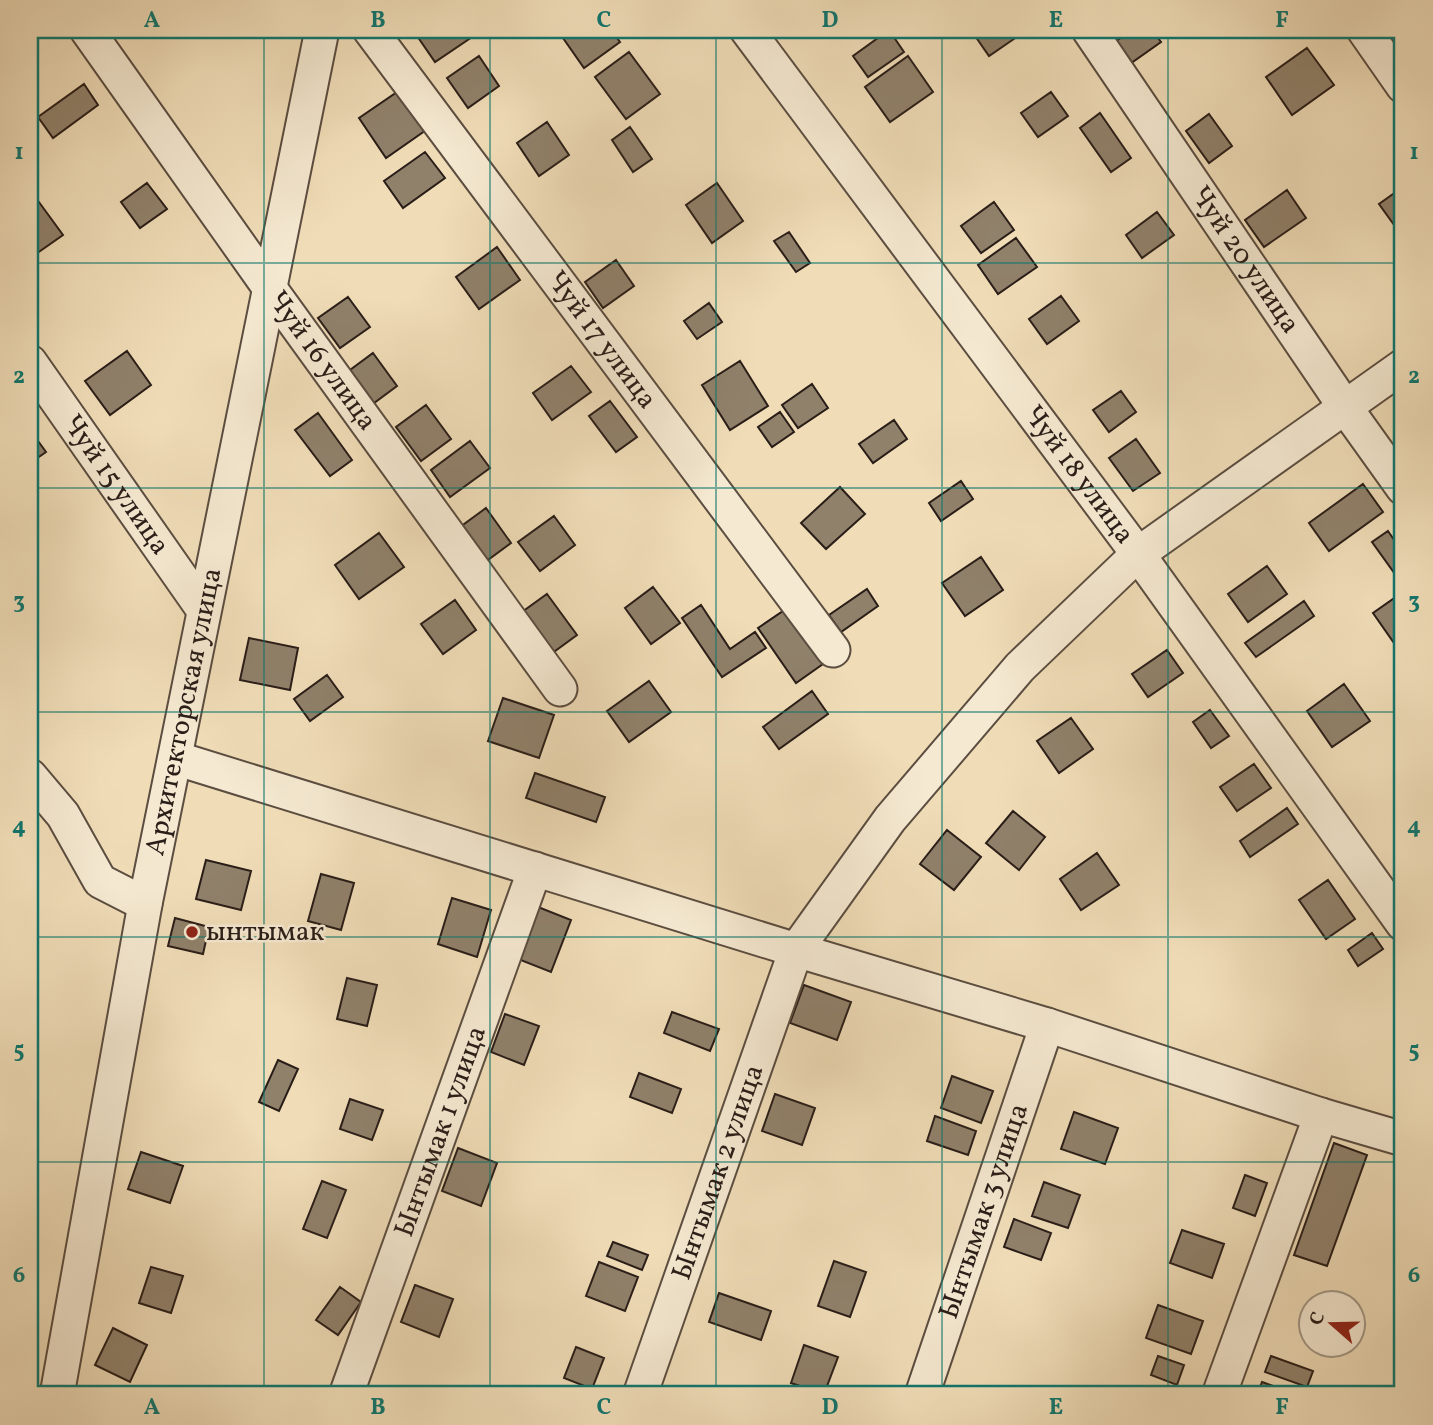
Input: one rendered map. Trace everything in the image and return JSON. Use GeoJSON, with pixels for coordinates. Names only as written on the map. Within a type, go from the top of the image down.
{"type":"FeatureCollection","features":[{"type":"Feature","properties":{"kind":"street","name":"Чуй 16 улица"},"geometry":{"type":"LineString","coordinates":[[87,30],[271,290],[560,689]]}},
{"type":"Feature","properties":{"kind":"street","name":"Архитекторская улица"},"geometry":{"type":"LineString","coordinates":[[57,1395],[145,904],[322,30]]}},
{"type":"Feature","properties":{"kind":"street","name":"Чуй 17 улица"},"geometry":{"type":"LineString","coordinates":[[370,30],[833,650]]}},
{"type":"Feature","properties":{"kind":"street","name":"Чуй 18 улица"},"geometry":{"type":"LineString","coordinates":[[747,30],[1138,555],[1403,924]]}},
{"type":"Feature","properties":{"kind":"street","name":"Чуй 20 улица"},"geometry":{"type":"LineString","coordinates":[[1089,30],[1403,488]]}},
{"type":"Feature","properties":{"kind":"street"},"geometry":{"type":"LineString","coordinates":[[1364,30],[1403,86]]}},
{"type":"Feature","properties":{"kind":"street","name":"Чуй 15 улица"},"geometry":{"type":"LineString","coordinates":[[30,362],[203,609]]}},
{"type":"Feature","properties":{"kind":"street","name":"Ынтымак 2 улица"},"geometry":{"type":"LineString","coordinates":[[640,1395],[796,950],[890,819],[1011,677],[1138,555],[1403,366]]}},
{"type":"Feature","properties":{"kind":"street"},"geometry":{"type":"LineString","coordinates":[[175,758],[1047,1025],[1321,1115],[1403,1139]]}},
{"type":"Feature","properties":{"kind":"street"},"geometry":{"type":"LineString","coordinates":[[30,776],[63,815],[100,881],[145,904]]}},
{"type":"Feature","properties":{"kind":"street","name":"Ынтымак 1 улица"},"geometry":{"type":"LineString","coordinates":[[346,1395],[535,869]]}},
{"type":"Feature","properties":{"kind":"street","name":"Ынтымак 3 улица"},"geometry":{"type":"LineString","coordinates":[[922,1395],[1047,1025]]}},
{"type":"Feature","properties":{"kind":"street"},"geometry":{"type":"LineString","coordinates":[[1220,1395],[1321,1115]]}},
{"type":"Feature","properties":{"kind":"building"},"geometry":{"type":"Polygon","coordinates":[[[413,30],[471,30],[475,35],[435,62],[413,30]]]}},
{"type":"Feature","properties":{"kind":"building"},"geometry":{"type":"Polygon","coordinates":[[[575,30],[611,30],[620,42],[584,68],[563,38],[575,30]]]}},
{"type":"Feature","properties":{"kind":"building"},"geometry":{"type":"Polygon","coordinates":[[[889,30],[904,52],[868,77],[853,56],[889,30]]]}},
{"type":"Feature","properties":{"kind":"building"},"geometry":{"type":"Polygon","coordinates":[[[971,30],[1027,30],[989,56],[971,30]]]}},
{"type":"Feature","properties":{"kind":"building"},"geometry":{"type":"Polygon","coordinates":[[[1132,30],[1152,30],[1161,42],[1127,66],[1112,44],[1132,30]]]}},
{"type":"Feature","properties":{"kind":"building"},"geometry":{"type":"Polygon","coordinates":[[[1307,48],[1334,85],[1292,115],[1266,77],[1307,48]]]}},
{"type":"Feature","properties":{"kind":"building"},"geometry":{"type":"Polygon","coordinates":[[[629,52],[660,94],[626,119],[595,77],[629,52]]]}},
{"type":"Feature","properties":{"kind":"building"},"geometry":{"type":"Polygon","coordinates":[[[479,56],[499,86],[468,108],[447,78],[479,56]]]}},
{"type":"Feature","properties":{"kind":"building"},"geometry":{"type":"Polygon","coordinates":[[[908,56],[933,92],[890,122],[865,87],[908,56]]]}},
{"type":"Feature","properties":{"kind":"building"},"geometry":{"type":"Polygon","coordinates":[[[84,84],[98,105],[53,138],[38,117],[84,84]]]}},
{"type":"Feature","properties":{"kind":"building"},"geometry":{"type":"Polygon","coordinates":[[[403,88],[429,128],[386,158],[359,118],[403,88]]]}},
{"type":"Feature","properties":{"kind":"building"},"geometry":{"type":"Polygon","coordinates":[[[1051,92],[1068,116],[1038,137],[1021,113],[1051,92]]]}},
{"type":"Feature","properties":{"kind":"building"},"geometry":{"type":"Polygon","coordinates":[[[1100,113],[1131,158],[1111,172],[1080,128],[1100,113]]]}},
{"type":"Feature","properties":{"kind":"building"},"geometry":{"type":"Polygon","coordinates":[[[1209,114],[1232,146],[1209,163],[1186,131],[1209,114]]]}},
{"type":"Feature","properties":{"kind":"building"},"geometry":{"type":"Polygon","coordinates":[[[547,122],[569,155],[539,176],[517,143],[547,122]]]}},
{"type":"Feature","properties":{"kind":"building"},"geometry":{"type":"Polygon","coordinates":[[[630,127],[652,159],[633,172],[612,140],[630,127]]]}},
{"type":"Feature","properties":{"kind":"building"},"geometry":{"type":"Polygon","coordinates":[[[425,152],[445,178],[403,208],[384,181],[425,152]]]}},
{"type":"Feature","properties":{"kind":"building"},"geometry":{"type":"Polygon","coordinates":[[[147,183],[167,209],[140,228],[121,202],[147,183]]]}},
{"type":"Feature","properties":{"kind":"building"},"geometry":{"type":"Polygon","coordinates":[[[717,183],[743,221],[712,243],[686,205],[717,183]]]}},
{"type":"Feature","properties":{"kind":"building"},"geometry":{"type":"Polygon","coordinates":[[[1403,187],[1403,235],[1402,236],[1379,204],[1403,187]]]}},
{"type":"Feature","properties":{"kind":"building"},"geometry":{"type":"Polygon","coordinates":[[[1287,190],[1306,218],[1264,247],[1245,220],[1287,190]]]}},
{"type":"Feature","properties":{"kind":"building"},"geometry":{"type":"Polygon","coordinates":[[[36,198],[63,235],[33,256],[30,252],[30,202],[36,198]]]}},
{"type":"Feature","properties":{"kind":"building"},"geometry":{"type":"Polygon","coordinates":[[[994,202],[1014,230],[981,253],[961,226],[994,202]]]}},
{"type":"Feature","properties":{"kind":"building"},"geometry":{"type":"Polygon","coordinates":[[[1157,212],[1174,235],[1142,258],[1126,235],[1157,212]]]}},
{"type":"Feature","properties":{"kind":"building"},"geometry":{"type":"Polygon","coordinates":[[[789,232],[810,263],[796,272],[774,241],[789,232]]]}},
{"type":"Feature","properties":{"kind":"building"},"geometry":{"type":"Polygon","coordinates":[[[1016,238],[1037,267],[998,294],[978,265],[1016,238]]]}},
{"type":"Feature","properties":{"kind":"building"},"geometry":{"type":"Polygon","coordinates":[[[497,247],[520,280],[479,309],[456,277],[497,247]]]}},
{"type":"Feature","properties":{"kind":"building"},"geometry":{"type":"Polygon","coordinates":[[[616,260],[634,286],[603,308],[585,282],[616,260]]]}},
{"type":"Feature","properties":{"kind":"building"},"geometry":{"type":"Polygon","coordinates":[[[1061,296],[1079,321],[1047,344],[1029,319],[1061,296]]]}},
{"type":"Feature","properties":{"kind":"building"},"geometry":{"type":"Polygon","coordinates":[[[348,297],[370,327],[340,348],[318,318],[348,297]]]}},
{"type":"Feature","properties":{"kind":"building"},"geometry":{"type":"Polygon","coordinates":[[[709,303],[722,322],[697,339],[684,321],[709,303]]]}},
{"type":"Feature","properties":{"kind":"building"},"geometry":{"type":"Polygon","coordinates":[[[127,351],[151,385],[110,415],[85,381],[127,351]]]}},
{"type":"Feature","properties":{"kind":"building"},"geometry":{"type":"Polygon","coordinates":[[[373,353],[397,386],[374,403],[350,370],[373,353]]]}},
{"type":"Feature","properties":{"kind":"building"},"geometry":{"type":"Polygon","coordinates":[[[740,361],[768,406],[730,430],[702,385],[740,361]]]}},
{"type":"Feature","properties":{"kind":"building"},"geometry":{"type":"Polygon","coordinates":[[[571,366],[591,392],[552,420],[533,393],[571,366]]]}},
{"type":"Feature","properties":{"kind":"building"},"geometry":{"type":"Polygon","coordinates":[[[812,384],[828,408],[798,428],[782,405],[812,384]]]}},
{"type":"Feature","properties":{"kind":"building"},"geometry":{"type":"Polygon","coordinates":[[[1121,391],[1136,412],[1109,432],[1093,410],[1121,391]]]}},
{"type":"Feature","properties":{"kind":"building"},"geometry":{"type":"Polygon","coordinates":[[[610,401],[637,437],[616,452],[589,416],[610,401]]]}},
{"type":"Feature","properties":{"kind":"building"},"geometry":{"type":"Polygon","coordinates":[[[426,405],[451,439],[421,461],[396,427],[426,405]]]}},
{"type":"Feature","properties":{"kind":"building"},"geometry":{"type":"Polygon","coordinates":[[[780,412],[794,432],[772,447],[758,427],[780,412]]]}},
{"type":"Feature","properties":{"kind":"building"},"geometry":{"type":"Polygon","coordinates":[[[318,413],[352,460],[330,476],[295,430],[318,413]]]}},
{"type":"Feature","properties":{"kind":"building"},"geometry":{"type":"Polygon","coordinates":[[[894,420],[907,439],[873,463],[859,444],[894,420]]]}},
{"type":"Feature","properties":{"kind":"building"},"geometry":{"type":"Polygon","coordinates":[[[33,434],[46,452],[30,463],[30,437],[33,434]]]}},
{"type":"Feature","properties":{"kind":"building"},"geometry":{"type":"Polygon","coordinates":[[[1136,439],[1160,473],[1133,491],[1109,458],[1136,439]]]}},
{"type":"Feature","properties":{"kind":"building"},"geometry":{"type":"Polygon","coordinates":[[[470,441],[490,468],[450,497],[431,470],[470,441]]]}},
{"type":"Feature","properties":{"kind":"building"},"geometry":{"type":"Polygon","coordinates":[[[961,481],[973,499],[941,521],[929,503],[961,481]]]}},
{"type":"Feature","properties":{"kind":"building"},"geometry":{"type":"Polygon","coordinates":[[[1363,484],[1383,512],[1329,551],[1309,523],[1363,484]]]}},
{"type":"Feature","properties":{"kind":"building"},"geometry":{"type":"Polygon","coordinates":[[[840,487],[865,514],[826,549],[801,523],[840,487]]]}},
{"type":"Feature","properties":{"kind":"building"},"geometry":{"type":"Polygon","coordinates":[[[486,508],[511,543],[481,565],[456,530],[486,508]]]}},
{"type":"Feature","properties":{"kind":"building"},"geometry":{"type":"Polygon","coordinates":[[[554,516],[575,545],[540,571],[518,542],[554,516]]]}},
{"type":"Feature","properties":{"kind":"building"},"geometry":{"type":"Polygon","coordinates":[[[1388,531],[1403,553],[1403,568],[1395,574],[1372,542],[1388,531]]]}},
{"type":"Feature","properties":{"kind":"building"},"geometry":{"type":"Polygon","coordinates":[[[379,533],[404,567],[359,599],[335,565],[379,533]]]}},
{"type":"Feature","properties":{"kind":"building"},"geometry":{"type":"Polygon","coordinates":[[[981,557],[1003,590],[965,616],[942,583],[981,557]]]}},
{"type":"Feature","properties":{"kind":"building"},"geometry":{"type":"Polygon","coordinates":[[[1267,566],[1287,594],[1248,622],[1228,594],[1267,566]]]}},
{"type":"Feature","properties":{"kind":"building"},"geometry":{"type":"Polygon","coordinates":[[[653,587],[680,623],[651,644],[625,608],[653,587]]]}},
{"type":"Feature","properties":{"kind":"building"},"geometry":{"type":"Polygon","coordinates":[[[867,589],[878,606],[841,632],[829,615],[867,589]]]}},
{"type":"Feature","properties":{"kind":"building"},"geometry":{"type":"Polygon","coordinates":[[[1403,592],[1403,636],[1394,643],[1373,613],[1403,592]]]}},
{"type":"Feature","properties":{"kind":"building"},"geometry":{"type":"Polygon","coordinates":[[[547,594],[577,635],[551,654],[522,612],[547,594]]]}},
{"type":"Feature","properties":{"kind":"building"},"geometry":{"type":"Polygon","coordinates":[[[455,600],[476,630],[443,654],[421,624],[455,600]]]}},
{"type":"Feature","properties":{"kind":"building"},"geometry":{"type":"Polygon","coordinates":[[[1304,601],[1314,616],[1256,657],[1245,643],[1304,601]]]}},
{"type":"Feature","properties":{"kind":"building"},"geometry":{"type":"Polygon","coordinates":[[[701,605],[730,649],[755,632],[766,648],[722,677],[682,618],[701,605]]]}},
{"type":"Feature","properties":{"kind":"building"},"geometry":{"type":"Polygon","coordinates":[[[786,609],[823,664],[796,683],[758,628],[786,609]]]}},
{"type":"Feature","properties":{"kind":"building"},"geometry":{"type":"Polygon","coordinates":[[[249,638],[298,648],[290,690],[240,680],[249,638]]]}},
{"type":"Feature","properties":{"kind":"building"},"geometry":{"type":"Polygon","coordinates":[[[1167,650],[1183,673],[1148,697],[1132,674],[1167,650]]]}},
{"type":"Feature","properties":{"kind":"building"},"geometry":{"type":"Polygon","coordinates":[[[327,675],[343,697],[310,721],[294,699],[327,675]]]}},
{"type":"Feature","properties":{"kind":"building"},"geometry":{"type":"Polygon","coordinates":[[[649,681],[671,712],[629,742],[607,711],[649,681]]]}},
{"type":"Feature","properties":{"kind":"building"},"geometry":{"type":"Polygon","coordinates":[[[1344,684],[1370,721],[1332,747],[1307,711],[1344,684]]]}},
{"type":"Feature","properties":{"kind":"building"},"geometry":{"type":"Polygon","coordinates":[[[812,691],[828,714],[779,749],[763,727],[812,691]]]}},
{"type":"Feature","properties":{"kind":"building"},"geometry":{"type":"Polygon","coordinates":[[[503,698],[554,715],[539,758],[488,741],[503,698]]]}},
{"type":"Feature","properties":{"kind":"building"},"geometry":{"type":"Polygon","coordinates":[[[1210,710],[1229,736],[1211,748],[1193,722],[1210,710]]]}},
{"type":"Feature","properties":{"kind":"building"},"geometry":{"type":"Polygon","coordinates":[[[1071,718],[1093,749],[1059,773],[1037,741],[1071,718]]]}},
{"type":"Feature","properties":{"kind":"building"},"geometry":{"type":"Polygon","coordinates":[[[1254,764],[1271,788],[1237,811],[1220,787],[1254,764]]]}},
{"type":"Feature","properties":{"kind":"building"},"geometry":{"type":"Polygon","coordinates":[[[535,773],[605,797],[596,822],[526,798],[535,773]]]}},
{"type":"Feature","properties":{"kind":"building"},"geometry":{"type":"Polygon","coordinates":[[[1287,808],[1298,824],[1250,857],[1240,841],[1287,808]]]}},
{"type":"Feature","properties":{"kind":"building"},"geometry":{"type":"Polygon","coordinates":[[[1013,811],[1045,837],[1019,870],[986,843],[1013,811]]]}},
{"type":"Feature","properties":{"kind":"building"},"geometry":{"type":"Polygon","coordinates":[[[947,830],[981,857],[954,890],[920,864],[947,830]]]}},
{"type":"Feature","properties":{"kind":"building"},"geometry":{"type":"Polygon","coordinates":[[[1097,853],[1119,885],[1081,910],[1060,879],[1097,853]]]}},
{"type":"Feature","properties":{"kind":"building"},"geometry":{"type":"Polygon","coordinates":[[[206,860],[251,871],[241,910],[196,899],[206,860]]]}},
{"type":"Feature","properties":{"kind":"building"},"geometry":{"type":"Polygon","coordinates":[[[321,874],[354,883],[341,930],[308,921],[321,874]]]}},
{"type":"Feature","properties":{"kind":"building"},"geometry":{"type":"Polygon","coordinates":[[[1328,880],[1355,919],[1326,939],[1299,900],[1328,880]]]}},
{"type":"Feature","properties":{"kind":"building"},"geometry":{"type":"Polygon","coordinates":[[[452,898],[491,910],[477,957],[438,944],[452,898]]]}},
{"type":"Feature","properties":{"kind":"building"},"geometry":{"type":"Polygon","coordinates":[[[538,907],[571,920],[551,972],[518,959],[538,907]]]}},
{"type":"Feature","properties":{"kind":"building"},"geometry":{"type":"Polygon","coordinates":[[[175,918],[209,927],[203,954],[168,946],[175,918]]]}},
{"type":"Feature","properties":{"kind":"building"},"geometry":{"type":"Polygon","coordinates":[[[1372,933],[1383,949],[1358,966],[1348,950],[1372,933]]]}},
{"type":"Feature","properties":{"kind":"building"},"geometry":{"type":"Polygon","coordinates":[[[347,978],[377,985],[367,1026],[337,1019],[347,978]]]}},
{"type":"Feature","properties":{"kind":"building"},"geometry":{"type":"Polygon","coordinates":[[[804,985],[851,1002],[837,1040],[790,1023],[804,985]]]}},
{"type":"Feature","properties":{"kind":"building"},"geometry":{"type":"Polygon","coordinates":[[[672,1012],[719,1029],[710,1051],[664,1033],[672,1012]]]}},
{"type":"Feature","properties":{"kind":"building"},"geometry":{"type":"Polygon","coordinates":[[[505,1014],[539,1026],[524,1065],[491,1052],[505,1014]]]}},
{"type":"Feature","properties":{"kind":"building"},"geometry":{"type":"Polygon","coordinates":[[[278,1060],[298,1069],[279,1111],[259,1102],[278,1060]]]}},
{"type":"Feature","properties":{"kind":"building"},"geometry":{"type":"Polygon","coordinates":[[[639,1073],[681,1089],[672,1113],[630,1097],[639,1073]]]}},
{"type":"Feature","properties":{"kind":"building"},"geometry":{"type":"Polygon","coordinates":[[[952,1076],[993,1091],[981,1123],[941,1108],[952,1076]]]}},
{"type":"Feature","properties":{"kind":"building"},"geometry":{"type":"Polygon","coordinates":[[[775,1094],[815,1108],[802,1145],[762,1131],[775,1094]]]}},
{"type":"Feature","properties":{"kind":"building"},"geometry":{"type":"Polygon","coordinates":[[[350,1099],[383,1110],[372,1140],[340,1129],[350,1099]]]}},
{"type":"Feature","properties":{"kind":"building"},"geometry":{"type":"Polygon","coordinates":[[[1074,1112],[1118,1128],[1105,1164],[1061,1149],[1074,1112]]]}},
{"type":"Feature","properties":{"kind":"building"},"geometry":{"type":"Polygon","coordinates":[[[935,1116],[976,1131],[968,1155],[927,1141],[935,1116]]]}},
{"type":"Feature","properties":{"kind":"building"},"geometry":{"type":"Polygon","coordinates":[[[1334,1143],[1367,1155],[1327,1266],[1294,1255],[1334,1143]]]}},
{"type":"Feature","properties":{"kind":"building"},"geometry":{"type":"Polygon","coordinates":[[[458,1148],[497,1163],[481,1206],[442,1191],[458,1148]]]}},
{"type":"Feature","properties":{"kind":"building"},"geometry":{"type":"Polygon","coordinates":[[[141,1152],[183,1166],[170,1203],[128,1189],[141,1152]]]}},
{"type":"Feature","properties":{"kind":"building"},"geometry":{"type":"Polygon","coordinates":[[[1245,1175],[1267,1183],[1255,1216],[1233,1208],[1245,1175]]]}},
{"type":"Feature","properties":{"kind":"building"},"geometry":{"type":"Polygon","coordinates":[[[322,1181],[346,1190],[327,1238],[303,1229],[322,1181]]]}},
{"type":"Feature","properties":{"kind":"building"},"geometry":{"type":"Polygon","coordinates":[[[1044,1182],[1080,1195],[1068,1228],[1032,1216],[1044,1182]]]}},
{"type":"Feature","properties":{"kind":"building"},"geometry":{"type":"Polygon","coordinates":[[[1014,1219],[1051,1233],[1041,1260],[1004,1247],[1014,1219]]]}},
{"type":"Feature","properties":{"kind":"building"},"geometry":{"type":"Polygon","coordinates":[[[1182,1230],[1224,1244],[1212,1278],[1170,1263],[1182,1230]]]}},
{"type":"Feature","properties":{"kind":"building"},"geometry":{"type":"Polygon","coordinates":[[[613,1242],[648,1255],[642,1270],[607,1256],[613,1242]]]}},
{"type":"Feature","properties":{"kind":"building"},"geometry":{"type":"Polygon","coordinates":[[[834,1261],[866,1272],[850,1317],[818,1306],[834,1261]]]}},
{"type":"Feature","properties":{"kind":"building"},"geometry":{"type":"Polygon","coordinates":[[[599,1262],[638,1277],[625,1311],[586,1296],[599,1262]]]}},
{"type":"Feature","properties":{"kind":"building"},"geometry":{"type":"Polygon","coordinates":[[[151,1267],[183,1276],[171,1313],[139,1303],[151,1267]]]}},
{"type":"Feature","properties":{"kind":"building"},"geometry":{"type":"Polygon","coordinates":[[[415,1285],[453,1299],[439,1337],[401,1322],[415,1285]]]}},
{"type":"Feature","properties":{"kind":"building"},"geometry":{"type":"Polygon","coordinates":[[[340,1287],[361,1302],[338,1335],[316,1320],[340,1287]]]}},
{"type":"Feature","properties":{"kind":"building"},"geometry":{"type":"Polygon","coordinates":[[[719,1293],[771,1311],[761,1340],[709,1322],[719,1293]]]}},
{"type":"Feature","properties":{"kind":"building"},"geometry":{"type":"Polygon","coordinates":[[[1158,1305],[1203,1321],[1191,1354],[1146,1338],[1158,1305]]]}},
{"type":"Feature","properties":{"kind":"building"},"geometry":{"type":"Polygon","coordinates":[[[113,1328],[147,1345],[130,1382],[95,1365],[113,1328]]]}},
{"type":"Feature","properties":{"kind":"building"},"geometry":{"type":"Polygon","coordinates":[[[804,1345],[838,1357],[824,1394],[791,1383],[804,1345]]]}},
{"type":"Feature","properties":{"kind":"building"},"geometry":{"type":"Polygon","coordinates":[[[576,1347],[604,1358],[592,1389],[564,1378],[576,1347]]]}},
{"type":"Feature","properties":{"kind":"building"},"geometry":{"type":"Polygon","coordinates":[[[1158,1356],[1184,1365],[1177,1385],[1151,1375],[1158,1356]]]}},
{"type":"Feature","properties":{"kind":"building"},"geometry":{"type":"Polygon","coordinates":[[[1271,1356],[1313,1371],[1307,1387],[1265,1372],[1271,1356]]]}},
{"type":"Feature","properties":{"kind":"building"},"geometry":{"type":"Polygon","coordinates":[[[1262,1382],[1298,1395],[1257,1395],[1262,1382]]]}},
{"type":"Feature","properties":{"kind":"place","name":"ынтымак"},"geometry":{"type":"Point","coordinates":[192,932]}}]}
